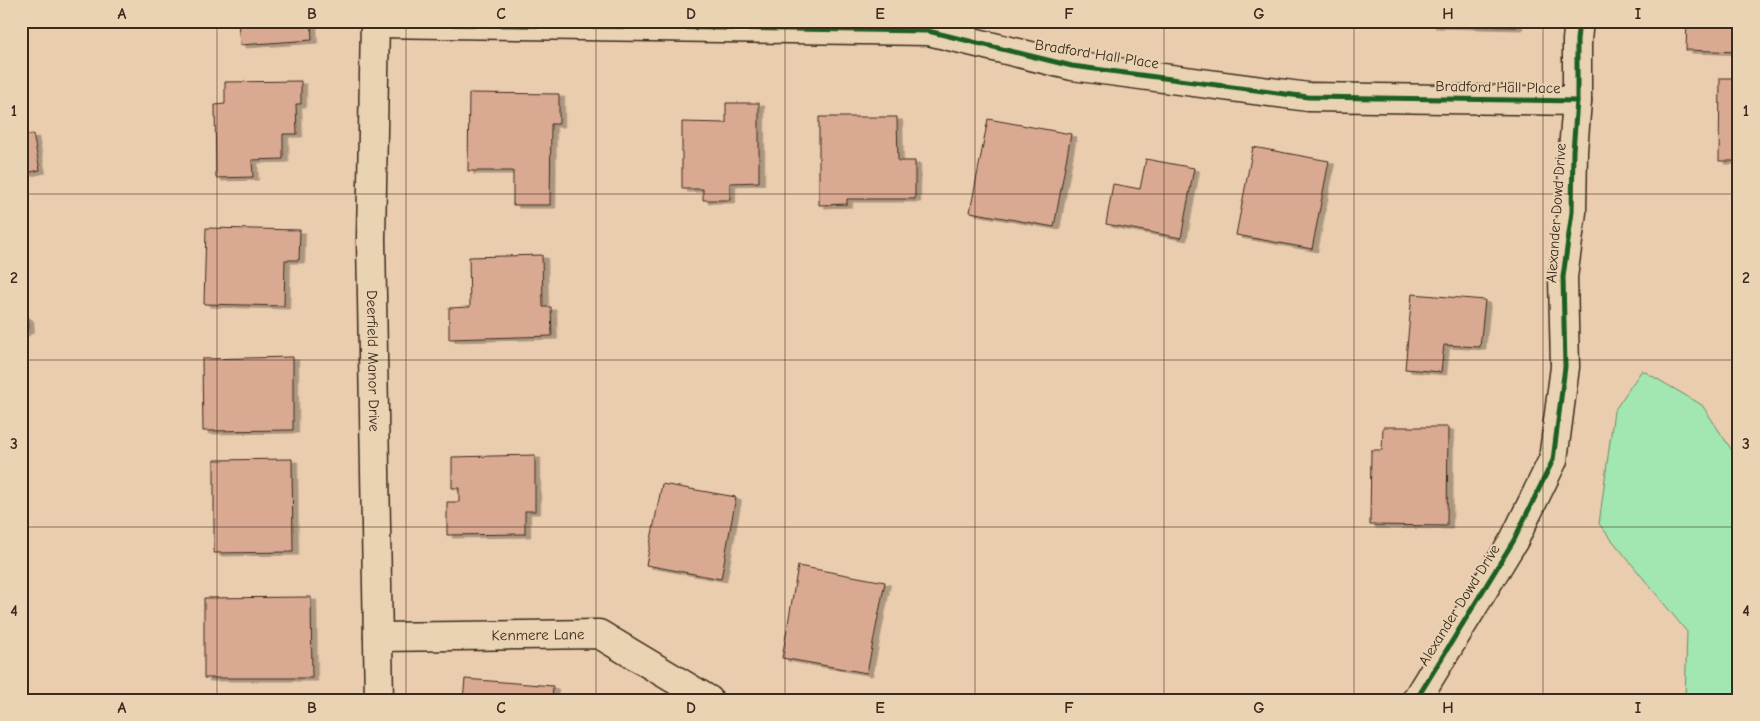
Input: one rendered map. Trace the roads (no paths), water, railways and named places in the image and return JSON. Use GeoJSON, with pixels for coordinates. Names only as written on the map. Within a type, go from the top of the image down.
{"type":"FeatureCollection","features":[{"type":"Feature","properties":{"kind":"street","name":"Alexander Dowd Drive"},"geometry":{"type":"LineString","coordinates":[[1416,700],[1514,540],[1553,460],[1565,367],[1564,277],[1572,212],[1579,21]]}},
{"type":"Feature","properties":{"kind":"street","name":"Bradford Hall Place"},"geometry":{"type":"LineString","coordinates":[[375,22],[928,32],[1072,66],[1308,97],[1577,101]]}},
{"type":"Feature","properties":{"kind":"street","name":"Deerfield Manor Drive"},"geometry":{"type":"LineString","coordinates":[[375,22],[371,240],[379,700]]}},
{"type":"Feature","properties":{"kind":"street","name":"Kenmere Lane"},"geometry":{"type":"LineString","coordinates":[[378,637],[599,634],[709,700]]}}]}
